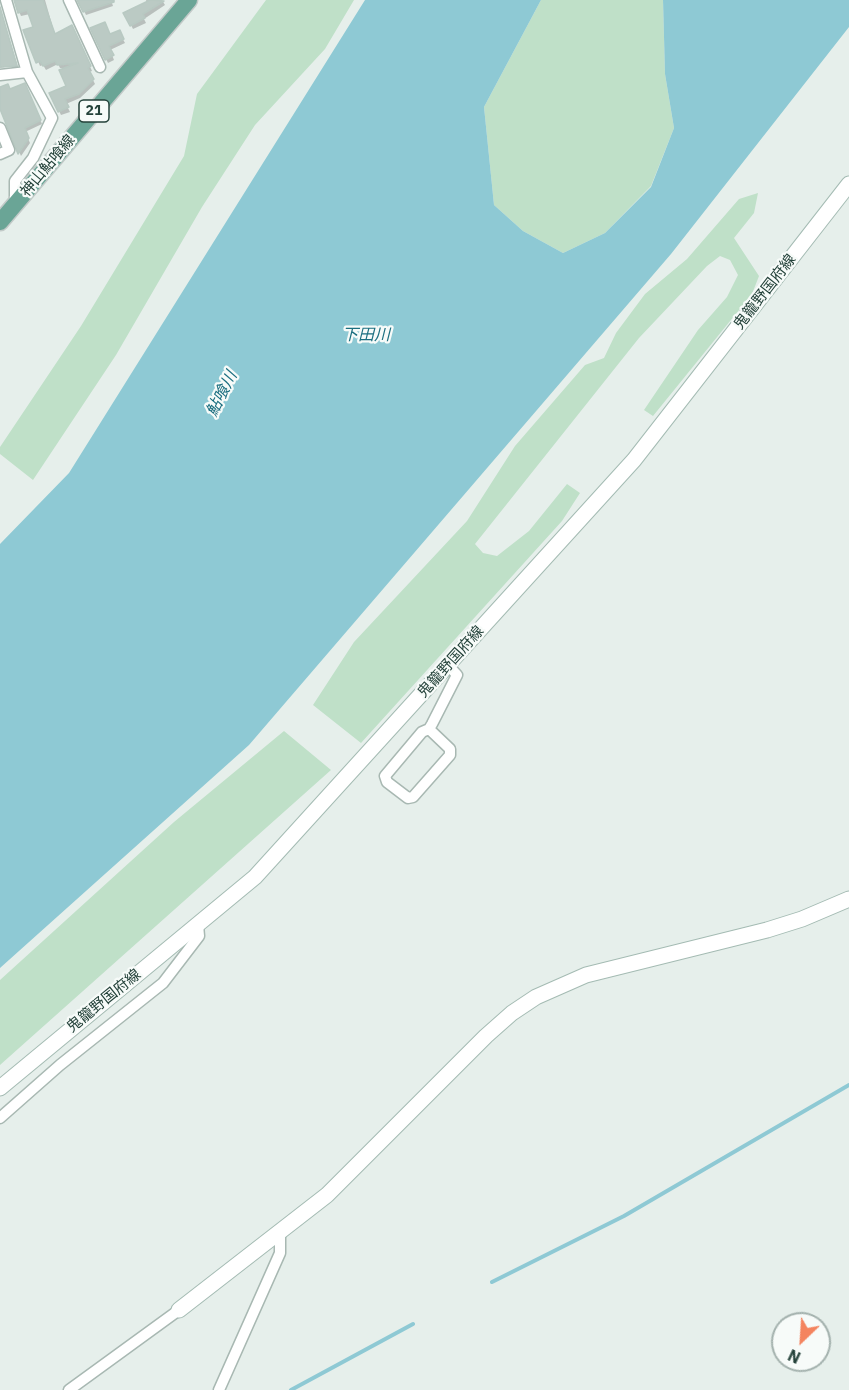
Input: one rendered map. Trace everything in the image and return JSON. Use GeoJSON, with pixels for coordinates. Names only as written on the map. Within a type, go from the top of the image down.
{"type":"FeatureCollection","features":[{"type":"Feature","properties":{"kind":"main road","name":"神山鮎喰線"},"geometry":{"type":"LineString","coordinates":[[0,222],[189,0]]}},
{"type":"Feature","properties":{"kind":"main road","name":"鬼籠野国府線"},"geometry":{"type":"LineString","coordinates":[[0,1088],[255,877],[634,460],[849,184]]}},
{"type":"Feature","properties":{"kind":"main road"},"geometry":{"type":"LineString","coordinates":[[178,1310],[327,1195],[486,1036],[512,1013],[537,997],[586,975],[767,930],[802,919],[849,899]]}},
{"type":"Feature","properties":{"kind":"street"},"geometry":{"type":"LineString","coordinates":[[2,0],[27,72],[52,118],[33,158],[15,181],[15,204]]}},
{"type":"Feature","properties":{"kind":"street"},"geometry":{"type":"LineString","coordinates":[[69,0],[100,67]]}},
{"type":"Feature","properties":{"kind":"street"},"geometry":{"type":"LineString","coordinates":[[0,75],[27,72]]}},
{"type":"Feature","properties":{"kind":"street"},"geometry":{"type":"LineString","coordinates":[[0,128],[9,150],[0,154]]}},
{"type":"Feature","properties":{"kind":"street"},"geometry":{"type":"LineString","coordinates":[[429,729],[450,749],[450,755],[413,798],[408,798],[387,782],[385,776],[422,732],[429,729],[457,675],[448,665]]}},
{"type":"Feature","properties":{"kind":"street"},"geometry":{"type":"LineString","coordinates":[[0,1118],[60,1065],[162,983],[199,936],[198,925]]}},
{"type":"Feature","properties":{"kind":"street"},"geometry":{"type":"LineString","coordinates":[[219,1390],[280,1253],[280,1232]]}},
{"type":"Feature","properties":{"kind":"street"},"geometry":{"type":"LineString","coordinates":[[69,1390],[178,1310]]}},
{"type":"Feature","properties":{"kind":"green space"},"geometry":{"type":"Polygon","coordinates":[[[266,0],[354,0],[325,49],[255,125],[202,207],[116,355],[33,480],[0,454],[0,447],[81,326],[184,156],[197,94],[266,0]]]}},
{"type":"Feature","properties":{"kind":"green space"},"geometry":{"type":"Polygon","coordinates":[[[541,0],[663,0],[665,74],[674,128],[651,186],[605,233],[563,253],[523,231],[494,205],[484,107],[541,0]]]}},
{"type":"Feature","properties":{"kind":"green space"},"geometry":{"type":"Polygon","coordinates":[[[758,193],[754,213],[734,238],[759,276],[752,294],[653,416],[644,410],[698,330],[727,297],[738,275],[730,260],[720,256],[707,266],[639,338],[475,544],[483,553],[497,556],[529,531],[567,484],[580,493],[562,521],[361,743],[313,705],[354,642],[467,521],[515,446],[585,365],[604,358],[616,333],[645,294],[687,259],[739,199],[758,193]]]}},
{"type":"Feature","properties":{"kind":"green space"},"geometry":{"type":"Polygon","coordinates":[[[284,731],[331,770],[0,1065],[0,980],[174,822],[284,731]]]}},
{"type":"Feature","properties":{"kind":"water","name":"下田川"},"geometry":{"type":"Polygon","coordinates":[[[365,0],[541,0],[484,107],[494,205],[523,231],[563,253],[605,233],[651,187],[674,128],[665,74],[663,0],[849,0],[849,27],[671,254],[249,745],[0,968],[0,544],[69,473],[365,0]]]}},
{"type":"Feature","properties":{"kind":"building"},"geometry":{"type":"Polygon","coordinates":[[[14,0],[43,0],[55,34],[72,25],[91,66],[88,68],[94,79],[79,94],[65,99],[69,107],[58,112],[49,93],[66,86],[59,70],[78,63],[57,65],[55,61],[43,66],[40,61],[36,63],[23,30],[33,27],[27,10],[18,13],[14,0]]]}},
{"type":"Feature","properties":{"kind":"building"},"geometry":{"type":"Polygon","coordinates":[[[77,0],[114,0],[114,2],[83,12],[77,0]]]}},
{"type":"Feature","properties":{"kind":"building"},"geometry":{"type":"Polygon","coordinates":[[[150,0],[164,1],[143,14],[145,18],[130,26],[123,13],[150,0]]]}},
{"type":"Feature","properties":{"kind":"building"},"geometry":{"type":"Polygon","coordinates":[[[0,7],[17,66],[0,67],[0,7]]]}},
{"type":"Feature","properties":{"kind":"building"},"geometry":{"type":"Polygon","coordinates":[[[105,22],[110,34],[120,30],[124,39],[109,46],[114,55],[105,60],[90,28],[105,22]]]}},
{"type":"Feature","properties":{"kind":"building"},"geometry":{"type":"Polygon","coordinates":[[[25,83],[41,120],[25,128],[29,138],[18,154],[0,109],[0,87],[8,84],[10,89],[25,83]]]}},
{"type":"Feature","properties":{"kind":"waterway"},"geometry":{"type":"LineString","coordinates":[[492,1282],[624,1216],[849,1085]]}},
{"type":"Feature","properties":{"kind":"waterway"},"geometry":{"type":"LineString","coordinates":[[291,1390],[413,1324]]}},
{"type":"Feature","properties":{"kind":"water label","name":"鮎喰川"},"geometry":{"type":"Point","coordinates":[222,394]}}]}
